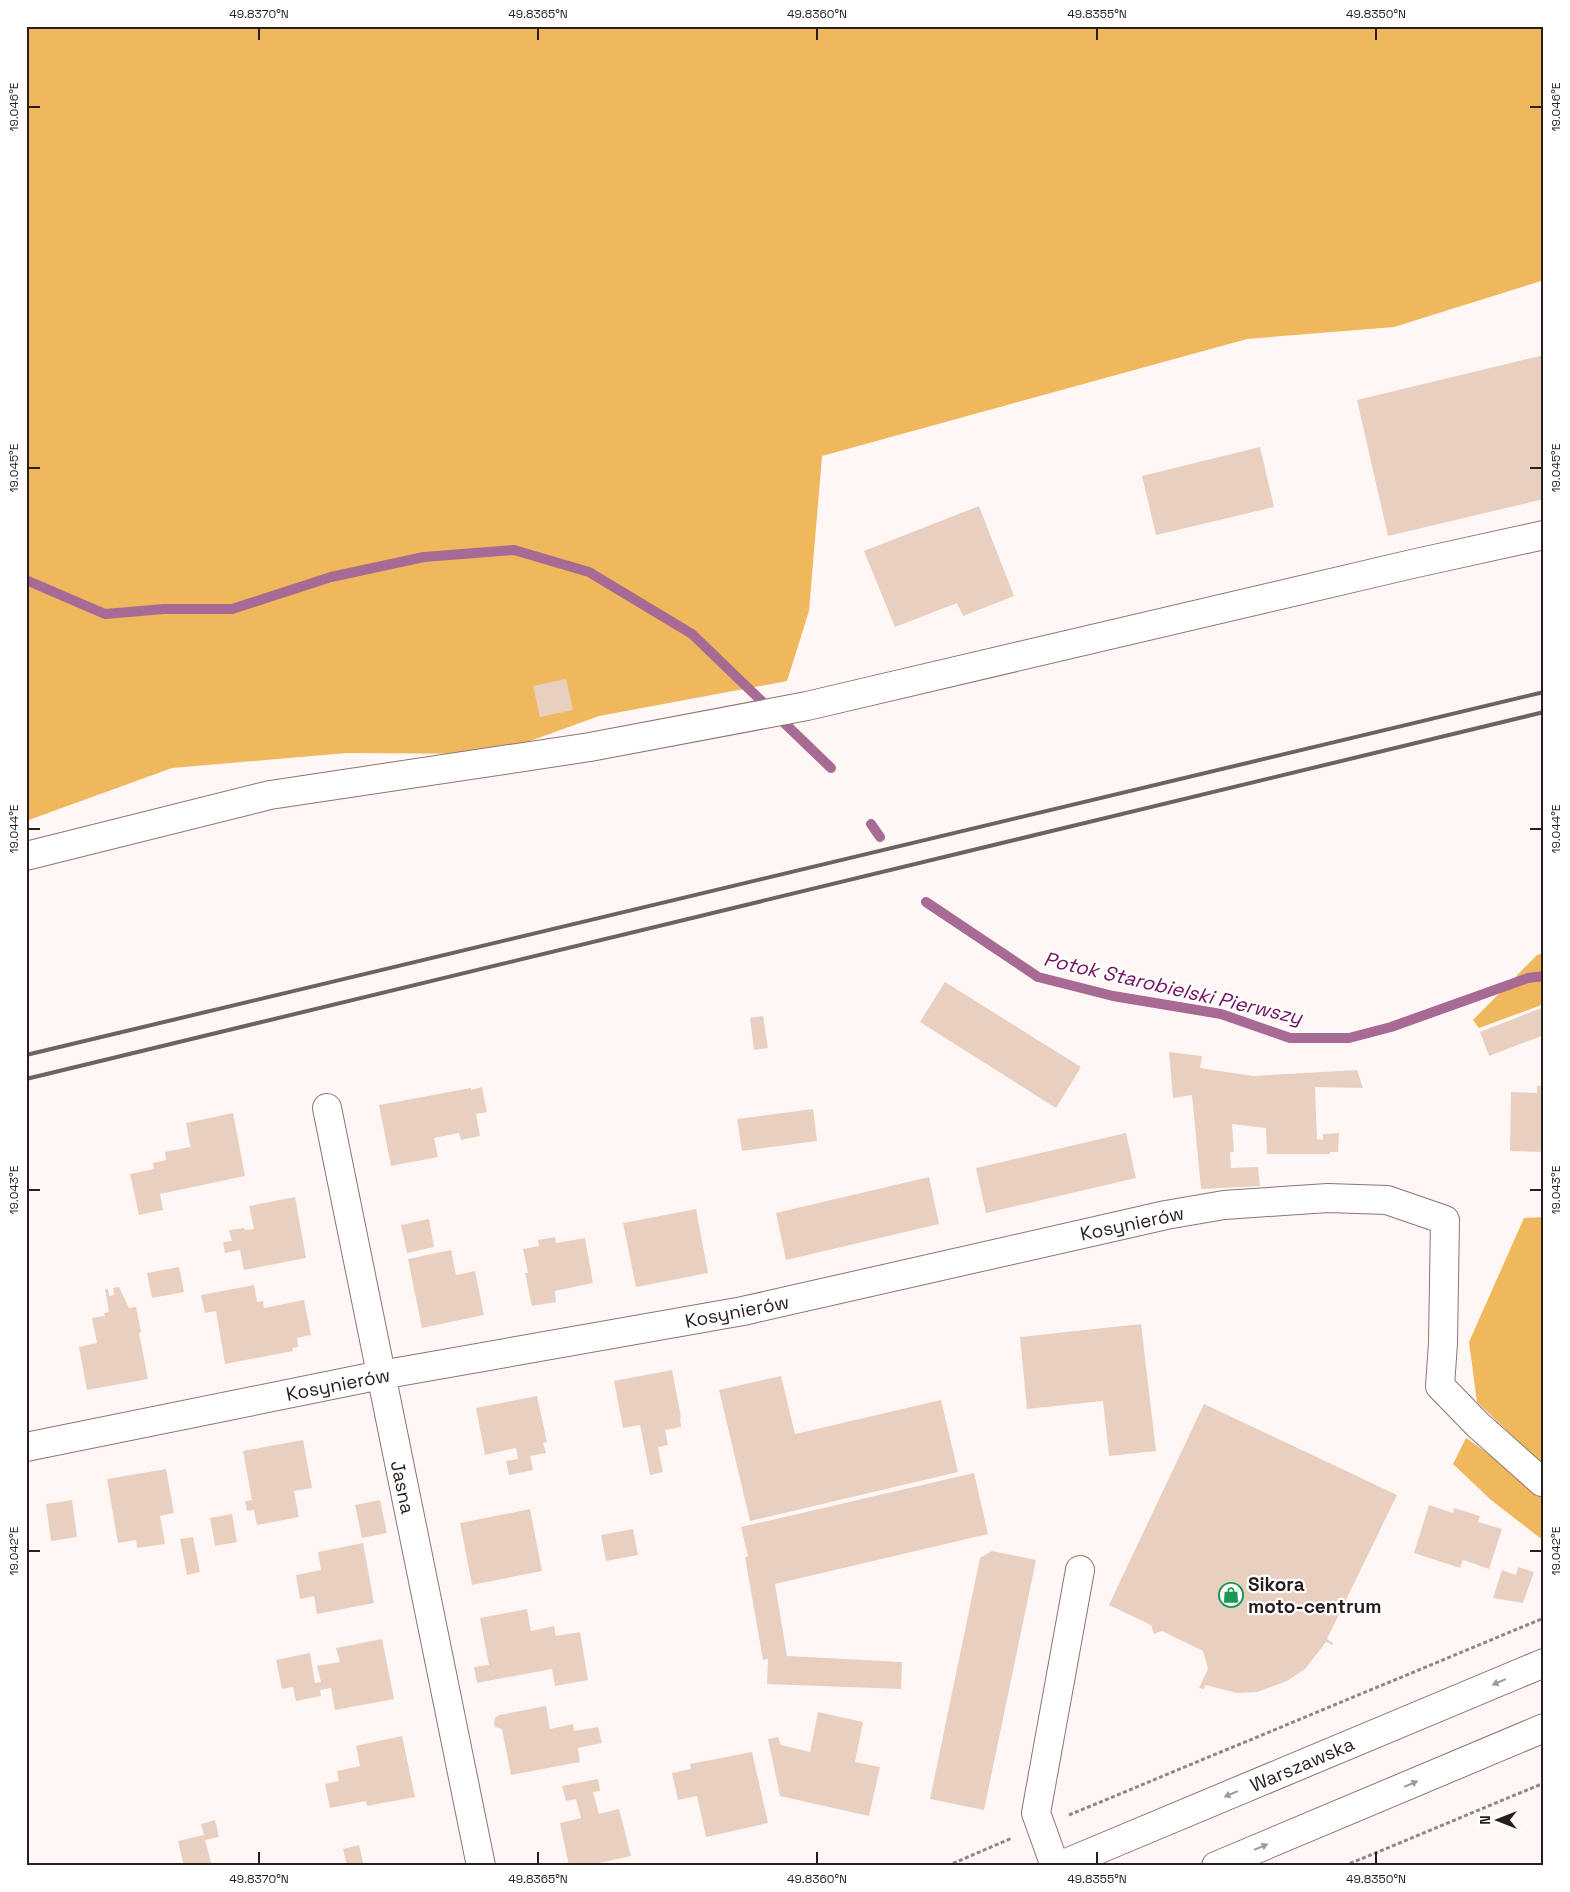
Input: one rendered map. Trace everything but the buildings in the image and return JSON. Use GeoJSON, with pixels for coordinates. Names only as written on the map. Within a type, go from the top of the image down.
{"type":"FeatureCollection","features":[{"type":"Feature","properties":{"kind":"street"},"geometry":{"type":"LineString","coordinates":[[26,856],[270,796],[590,747],[808,706],[1412,564],[1544,535]]}},
{"type":"Feature","properties":{"kind":"street","name":"Jasna"},"geometry":{"type":"LineString","coordinates":[[328,1108],[380,1375],[481,1866]]}},
{"type":"Feature","properties":{"kind":"street","name":"Kosynierów"},"geometry":{"type":"LineString","coordinates":[[26,1446],[380,1375],[743,1311],[1166,1214],[1224,1205],[1328,1198],[1387,1200],[1445,1220],[1443,1343],[1440,1386],[1478,1425],[1542,1482]]}},
{"type":"Feature","properties":{"kind":"street"},"geometry":{"type":"LineString","coordinates":[[1055,1866],[1036,1813],[1080,1570]]}},
{"type":"Feature","properties":{"kind":"street","name":"Warszawska"},"geometry":{"type":"LineString","coordinates":[[1059,1866],[1544,1663]]}},
{"type":"Feature","properties":{"kind":"street"},"geometry":{"type":"LineString","coordinates":[[1216,1866],[1544,1728]]}},
{"type":"Feature","properties":{"kind":"path"},"geometry":{"type":"LineString","coordinates":[[946,1866],[1544,1618]]}},
{"type":"Feature","properties":{"kind":"path"},"geometry":{"type":"LineString","coordinates":[[1344,1866],[1544,1783]]}},
{"type":"Feature","properties":{"kind":"shaded area"},"geometry":{"type":"Polygon","coordinates":[[[26,26],[1544,26],[1544,280],[1394,327],[1247,339],[822,456],[809,611],[787,681],[599,716],[494,754],[347,753],[172,768],[26,821],[26,26]]]}},
{"type":"Feature","properties":{"kind":"shaded area"},"geometry":{"type":"Polygon","coordinates":[[[1544,953],[1544,1004],[1479,1028],[1473,1020],[1537,955],[1544,953]]]}},
{"type":"Feature","properties":{"kind":"shaded area"},"geometry":{"type":"Polygon","coordinates":[[[1544,1217],[1544,1466],[1477,1402],[1469,1342],[1524,1218],[1544,1217]]]}},
{"type":"Feature","properties":{"kind":"shaded area"},"geometry":{"type":"Polygon","coordinates":[[[1466,1438],[1544,1493],[1544,1541],[1491,1500],[1453,1464],[1466,1438]]]}},
{"type":"Feature","properties":{"kind":"waterway","name":"Potok Starobielski Pierwszy"},"geometry":{"type":"LineString","coordinates":[[26,580],[105,614],[164,609],[232,609],[331,577],[424,557],[514,550],[589,572],[692,634],[831,768]]}},
{"type":"Feature","properties":{"kind":"waterway","name":"Potok Starobielski Pierwszy"},"geometry":{"type":"LineString","coordinates":[[871,824],[880,837]]}},
{"type":"Feature","properties":{"kind":"waterway","name":"Potok Starobielski Pierwszy"},"geometry":{"type":"LineString","coordinates":[[926,902],[1038,977],[1113,996],[1221,1014],[1290,1038],[1349,1038],[1391,1027],[1528,978],[1544,976]]}},
{"type":"Feature","properties":{"kind":"railway"},"geometry":{"type":"LineString","coordinates":[[26,1055],[1544,692]]}},
{"type":"Feature","properties":{"kind":"railway"},"geometry":{"type":"LineString","coordinates":[[26,1079],[1544,712]]}},
{"type":"Feature","properties":{"kind":"place","name":"Sikora moto-centrum"},"geometry":{"type":"Point","coordinates":[1231,1595]}}]}
